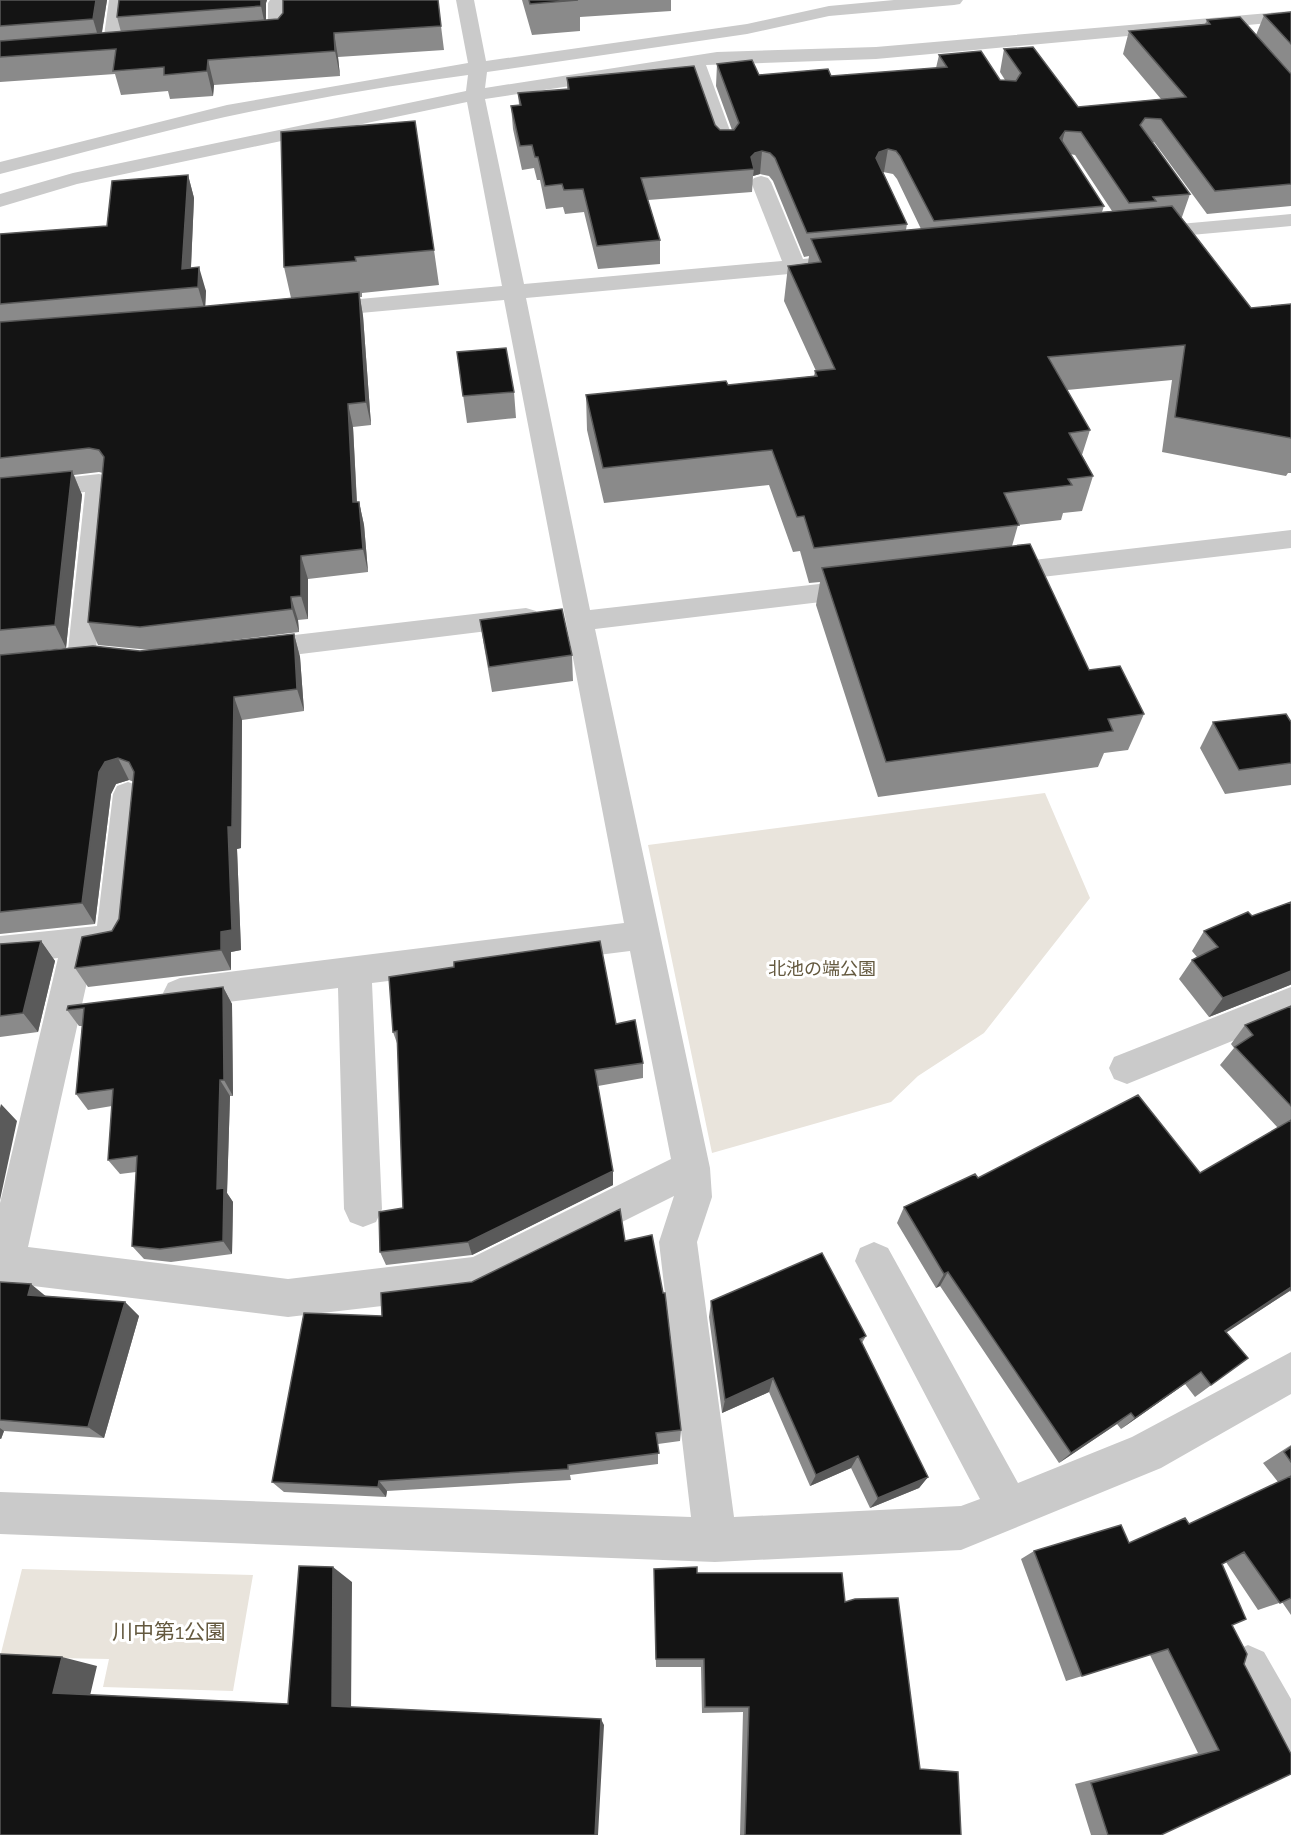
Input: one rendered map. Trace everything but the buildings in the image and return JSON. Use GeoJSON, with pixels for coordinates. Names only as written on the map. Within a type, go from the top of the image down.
{"type":"FeatureCollection","features":[{"type":"Feature","properties":{"kind":"street"},"geometry":{"type":"LineString","coordinates":[[111,50],[118,0]]}},
{"type":"Feature","properties":{"kind":"street"},"geometry":{"type":"LineString","coordinates":[[465,0],[478,66],[475,95],[513,293],[691,1168],[693,1197],[678,1242],[715,1540]]}},
{"type":"Feature","properties":{"kind":"street"},"geometry":{"type":"LineString","coordinates":[[0,168],[64,150],[227,111],[478,66],[747,29],[829,11],[954,0]]}},
{"type":"Feature","properties":{"kind":"street"},"geometry":{"type":"LineString","coordinates":[[230,41],[277,37],[277,3]]}},
{"type":"Feature","properties":{"kind":"street"},"geometry":{"type":"LineString","coordinates":[[0,201],[73,178],[475,95],[695,61],[717,58],[876,53],[1291,16]]}},
{"type":"Feature","properties":{"kind":"street"},"geometry":{"type":"LineString","coordinates":[[1228,20],[1245,39]]}},
{"type":"Feature","properties":{"kind":"street"},"geometry":{"type":"LineString","coordinates":[[969,44],[980,62]]}},
{"type":"Feature","properties":{"kind":"street"},"geometry":{"type":"LineString","coordinates":[[89,52],[135,48]]}},
{"type":"Feature","properties":{"kind":"street"},"geometry":{"type":"LineString","coordinates":[[695,61],[726,147]]}},
{"type":"Feature","properties":{"kind":"street"},"geometry":{"type":"LineString","coordinates":[[761,182],[795,267]]}},
{"type":"Feature","properties":{"kind":"street"},"geometry":{"type":"LineString","coordinates":[[1190,210],[1203,228]]}},
{"type":"Feature","properties":{"kind":"street"},"geometry":{"type":"LineString","coordinates":[[1126,235],[1291,220]]}},
{"type":"Feature","properties":{"kind":"street"},"geometry":{"type":"LineString","coordinates":[[298,312],[852,261]]}},
{"type":"Feature","properties":{"kind":"street"},"geometry":{"type":"LineString","coordinates":[[0,493],[99,483],[81,659]]}},
{"type":"Feature","properties":{"kind":"street"},"geometry":{"type":"LineString","coordinates":[[970,576],[1291,539]]}},
{"type":"Feature","properties":{"kind":"street"},"geometry":{"type":"LineString","coordinates":[[221,654],[887,585]]}},
{"type":"Feature","properties":{"kind":"street"},"geometry":{"type":"LineString","coordinates":[[0,950],[112,939],[128,794]]}},
{"type":"Feature","properties":{"kind":"street"},"geometry":{"type":"LineString","coordinates":[[145,998],[643,934]]}},
{"type":"Feature","properties":{"kind":"street"},"geometry":{"type":"LineString","coordinates":[[79,942],[2,1263],[288,1298],[476,1276],[691,1168]]}},
{"type":"Feature","properties":{"kind":"street"},"geometry":{"type":"LineString","coordinates":[[354,971],[363,1209]]}},
{"type":"Feature","properties":{"kind":"street"},"geometry":{"type":"LineString","coordinates":[[1127,1068],[1291,1002]]}},
{"type":"Feature","properties":{"kind":"street"},"geometry":{"type":"LineString","coordinates":[[63,1008],[98,1003]]}},
{"type":"Feature","properties":{"kind":"street"},"geometry":{"type":"LineString","coordinates":[[874,1261],[1009,1509]]}},
{"type":"Feature","properties":{"kind":"street"},"geometry":{"type":"LineString","coordinates":[[0,1513],[715,1540],[961,1528],[1146,1453],[1291,1372]]}},
{"type":"Feature","properties":{"kind":"street"},"geometry":{"type":"LineString","coordinates":[[1248,1668],[1291,1745]]}},
{"type":"Feature","properties":{"kind":"green space","name":"北池の端公園"},"geometry":{"type":"Polygon","coordinates":[[[1045,793],[1090,898],[984,1033],[918,1076],[891,1102],[712,1153],[648,845],[1045,793]]]}},
{"type":"Feature","properties":{"kind":"green space","name":"川中第1公園"},"geometry":{"type":"Polygon","coordinates":[[[22,1569],[253,1575],[233,1691],[103,1687],[109,1659],[0,1657],[22,1569]]]}}]}
